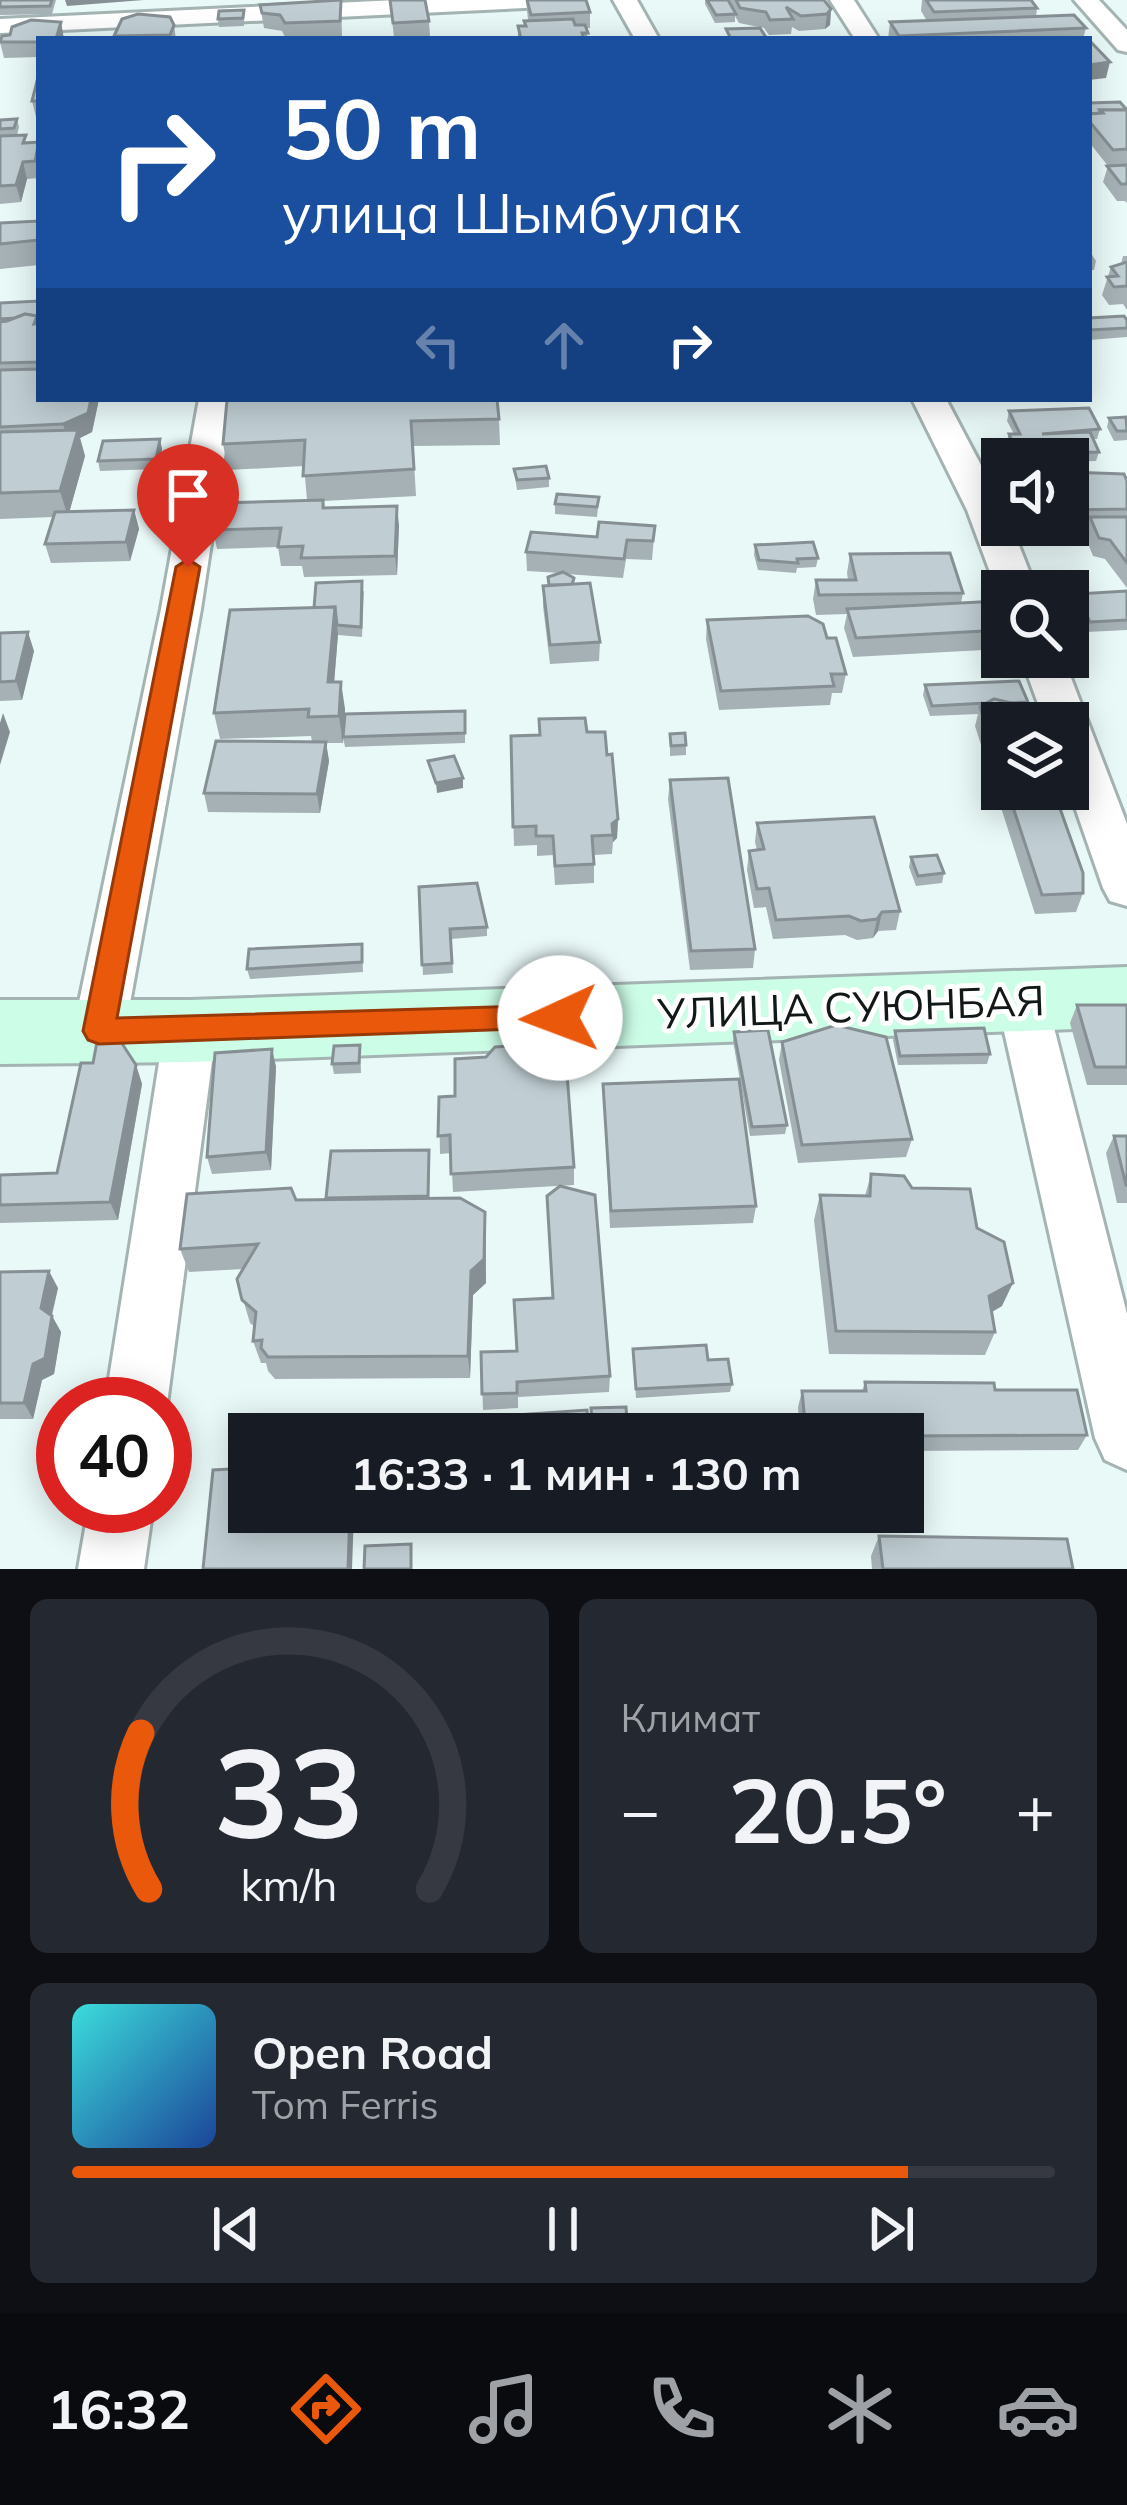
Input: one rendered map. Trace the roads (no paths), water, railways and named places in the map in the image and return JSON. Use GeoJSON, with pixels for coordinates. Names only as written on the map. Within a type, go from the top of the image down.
{"type":"FeatureCollection","features":[{"type":"Feature","properties":{"kind":"street"},"geometry":{"type":"LineString","coordinates":[[0,26],[546,0]]}},
{"type":"Feature","properties":{"kind":"street"},"geometry":{"type":"LineString","coordinates":[[625,0],[645,36]]}},
{"type":"Feature","properties":{"kind":"street"},"geometry":{"type":"LineString","coordinates":[[842,0],[866,36]]}},
{"type":"Feature","properties":{"kind":"street"},"geometry":{"type":"LineString","coordinates":[[1086,0],[1127,45]]}},
{"type":"Feature","properties":{"kind":"street"},"geometry":{"type":"LineString","coordinates":[[99,1031],[181,609],[216,402]]}},
{"type":"Feature","properties":{"kind":"street"},"geometry":{"type":"LineString","coordinates":[[931,402],[986,510],[1009,570]]}},
{"type":"Feature","properties":{"kind":"street"},"geometry":{"type":"LineString","coordinates":[[1089,782],[1127,888]]}},
{"type":"Feature","properties":{"kind":"street","name":"УЛИЦА СУЮНБАЯ"},"geometry":{"type":"LineString","coordinates":[[0,1032],[190,1031],[1127,997]]}},
{"type":"Feature","properties":{"kind":"street"},"geometry":{"type":"LineString","coordinates":[[1022,1000],[1127,1438]]}},
{"type":"Feature","properties":{"kind":"street"},"geometry":{"type":"LineString","coordinates":[[140,1377],[190,1031]]}},
{"type":"Feature","properties":{"kind":"street"},"geometry":{"type":"LineString","coordinates":[[111,1569],[117,1533]]}}]}
